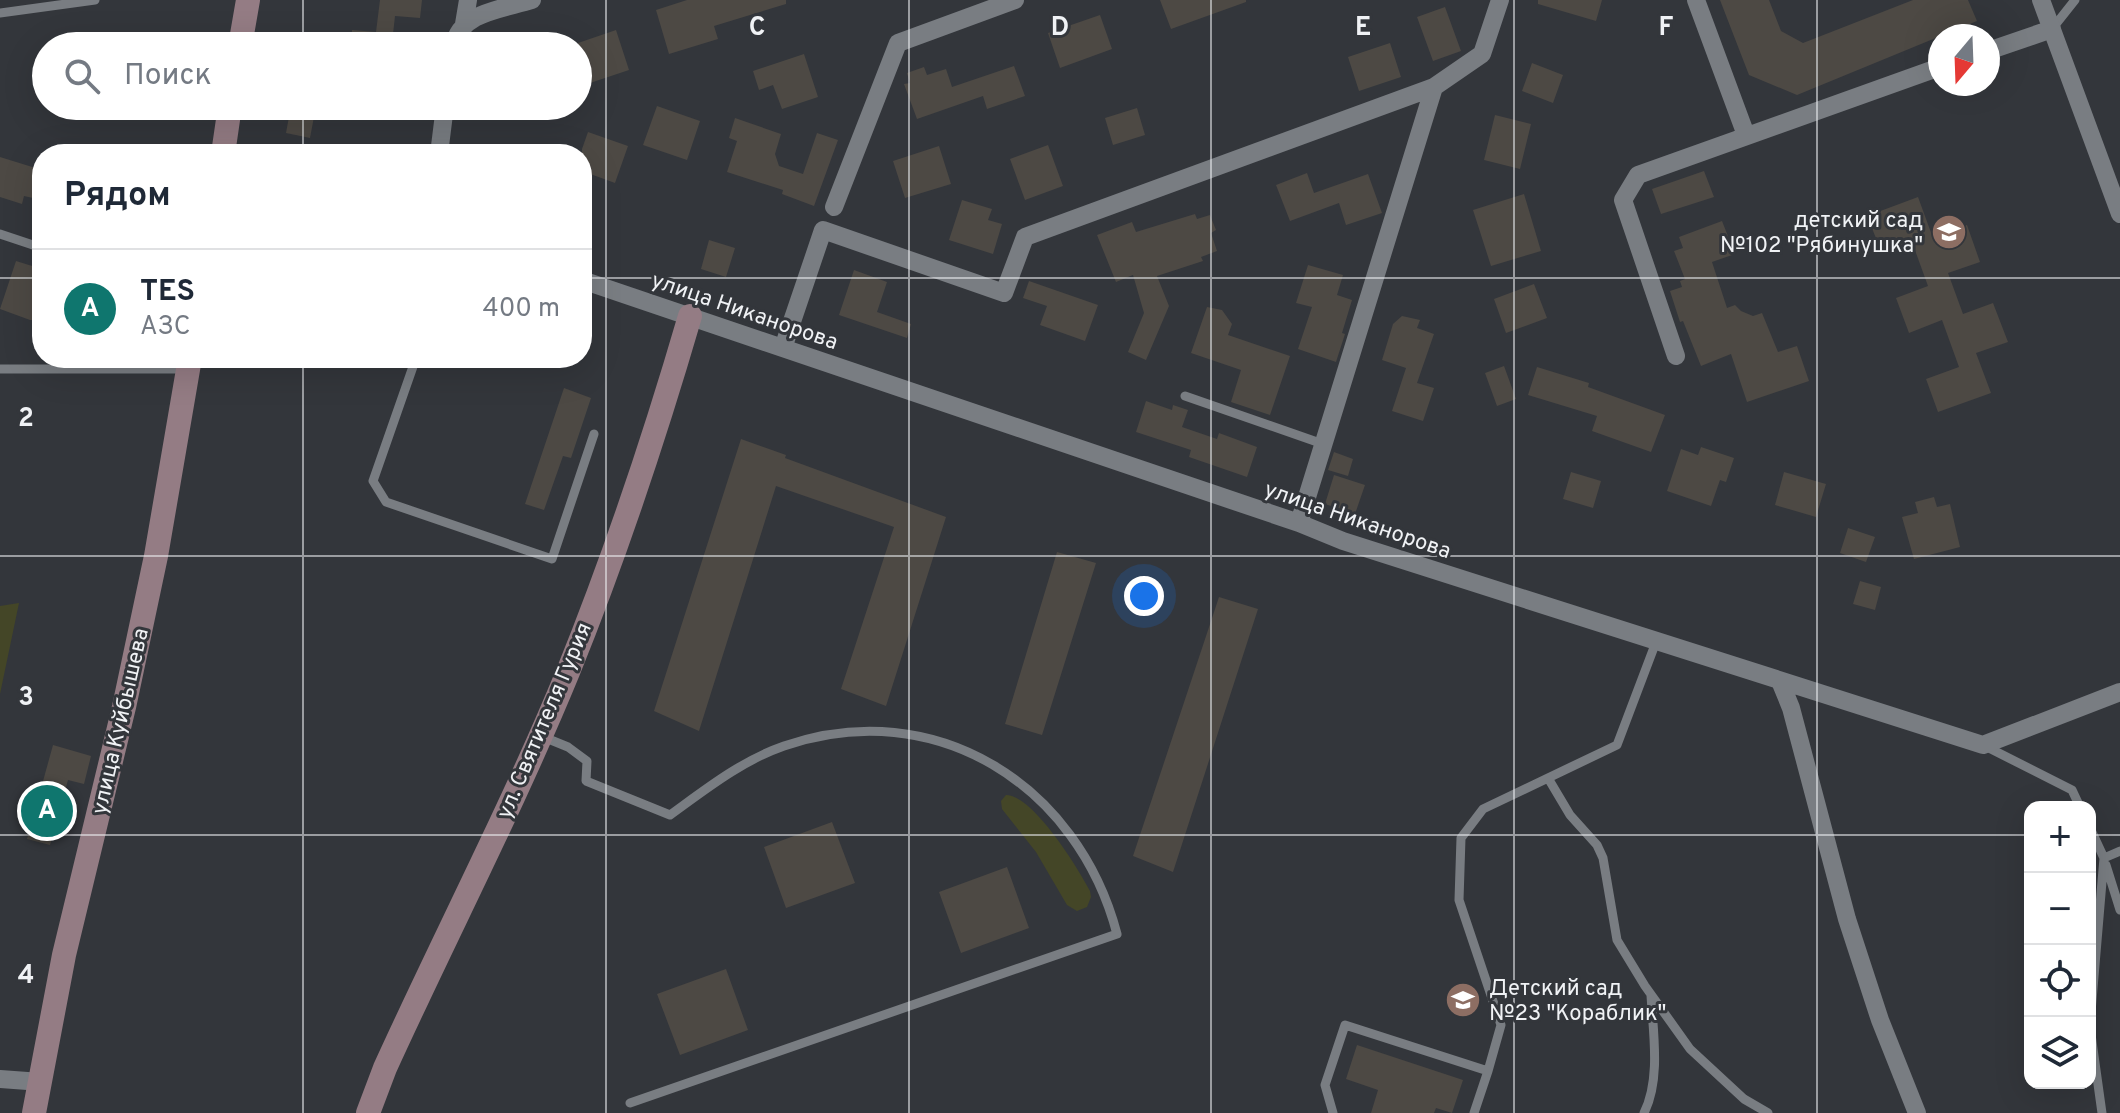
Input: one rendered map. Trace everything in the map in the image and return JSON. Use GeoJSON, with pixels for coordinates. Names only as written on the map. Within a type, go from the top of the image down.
{"type":"FeatureCollection","features":[{"type":"Feature","properties":{"kind":"main road"},"geometry":{"type":"LineString","coordinates":[[242,32],[248,0]]}},
{"type":"Feature","properties":{"kind":"main road"},"geometry":{"type":"LineString","coordinates":[[224,144],[228,120]]}},
{"type":"Feature","properties":{"kind":"main road","name":"ул. Святителя Гурия"},"geometry":{"type":"LineString","coordinates":[[368,1113],[385,1068],[568,672],[624,523],[690,316]]}},
{"type":"Feature","properties":{"kind":"main road","name":"улица Куйбышева"},"geometry":{"type":"LineString","coordinates":[[37,1113],[64,955],[124,707],[153,571],[188,368]]}},
{"type":"Feature","properties":{"kind":"street"},"geometry":{"type":"LineString","coordinates":[[459,32],[468,0]]}},
{"type":"Feature","properties":{"kind":"street"},"geometry":{"type":"LineString","coordinates":[[461,32],[470,19],[532,0]]}},
{"type":"Feature","properties":{"kind":"street"},"geometry":{"type":"LineString","coordinates":[[834,207],[898,43],[1015,0]]}},
{"type":"Feature","properties":{"kind":"street"},"geometry":{"type":"LineString","coordinates":[[783,348],[823,230],[1004,293],[1025,237],[1434,87],[1482,54],[1500,0]]}},
{"type":"Feature","properties":{"kind":"street"},"geometry":{"type":"LineString","coordinates":[[1696,0],[1746,135]]}},
{"type":"Feature","properties":{"kind":"street"},"geometry":{"type":"LineString","coordinates":[[2041,0],[2120,214]]}},
{"type":"Feature","properties":{"kind":"street"},"geometry":{"type":"LineString","coordinates":[[2000,47],[2052,29]]}},
{"type":"Feature","properties":{"kind":"street"},"geometry":{"type":"LineString","coordinates":[[1676,356],[1623,200],[1638,175],[1928,71]]}},
{"type":"Feature","properties":{"kind":"street"},"geometry":{"type":"LineString","coordinates":[[1299,523],[1434,87]]}},
{"type":"Feature","properties":{"kind":"street"},"geometry":{"type":"LineString","coordinates":[[440,144],[443,120]]}},
{"type":"Feature","properties":{"kind":"street","name":"улица Никанорова"},"geometry":{"type":"LineString","coordinates":[[592,283],[1299,523],[1343,541],[1983,745]]}},
{"type":"Feature","properties":{"kind":"street"},"geometry":{"type":"LineString","coordinates":[[1780,681],[1791,708],[1847,919],[1880,1020],[1917,1113]]}},
{"type":"Feature","properties":{"kind":"street"},"geometry":{"type":"LineString","coordinates":[[1983,745],[2120,692]]}},
{"type":"Feature","properties":{"kind":"street"},"geometry":{"type":"LineString","coordinates":[[0,1079],[41,1082]]}},
{"type":"Feature","properties":{"kind":"lane"},"geometry":{"type":"LineString","coordinates":[[0,13],[95,0]]}},
{"type":"Feature","properties":{"kind":"lane"},"geometry":{"type":"LineString","coordinates":[[2052,29],[2075,0]]}},
{"type":"Feature","properties":{"kind":"lane"},"geometry":{"type":"LineString","coordinates":[[0,234],[32,245]]}},
{"type":"Feature","properties":{"kind":"lane"},"geometry":{"type":"LineString","coordinates":[[0,369],[38,368]]}},
{"type":"Feature","properties":{"kind":"lane"},"geometry":{"type":"LineString","coordinates":[[413,368],[373,481],[386,502],[552,559],[594,434]]}},
{"type":"Feature","properties":{"kind":"lane"},"geometry":{"type":"LineString","coordinates":[[1185,396],[1323,444]]}},
{"type":"Feature","properties":{"kind":"lane"},"geometry":{"type":"LineString","coordinates":[[1474,1113],[1501,1025],[1459,900],[1461,838],[1483,809],[1617,745],[1656,642]]}},
{"type":"Feature","properties":{"kind":"lane"},"geometry":{"type":"LineString","coordinates":[[539,735],[568,747],[587,761],[586,781],[670,815],[737,768],[759,756],[808,739],[885,732],[936,741],[960,749],[1005,772],[1044,803],[1062,822],[1090,863],[1117,934],[630,1103]]}},
{"type":"Feature","properties":{"kind":"lane"},"geometry":{"type":"LineString","coordinates":[[1983,745],[2072,790],[2077,801]]}},
{"type":"Feature","properties":{"kind":"lane"},"geometry":{"type":"LineString","coordinates":[[1548,778],[1570,815],[1597,845],[1603,858],[1617,940],[1651,995],[1690,1049],[1744,1099],[1768,1113]]}},
{"type":"Feature","properties":{"kind":"lane"},"geometry":{"type":"LineString","coordinates":[[2096,841],[2120,910]]}},
{"type":"Feature","properties":{"kind":"lane"},"geometry":{"type":"LineString","coordinates":[[2104,858],[2120,851]]}},
{"type":"Feature","properties":{"kind":"lane"},"geometry":{"type":"LineString","coordinates":[[2091,1017],[2104,858]]}},
{"type":"Feature","properties":{"kind":"lane"},"geometry":{"type":"LineString","coordinates":[[1644,1113],[1654,1058],[1651,995]]}},
{"type":"Feature","properties":{"kind":"lane"},"geometry":{"type":"LineString","coordinates":[[1333,1113],[1325,1085],[1345,1025],[1488,1071]]}},
{"type":"Feature","properties":{"kind":"lane"},"geometry":{"type":"LineString","coordinates":[[2096,1070],[2102,1113]]}},
{"type":"Feature","properties":{"kind":"green space"},"geometry":{"type":"Polygon","coordinates":[[[19,603],[0,694],[0,606],[19,603]]]}},
{"type":"Feature","properties":{"kind":"green space"},"geometry":{"type":"Polygon","coordinates":[[[1006,795],[1017,798],[1029,807],[1054,834],[1090,891],[1087,907],[1077,911],[1067,905],[1036,852],[1002,809],[1001,801],[1006,795]]]}},
{"type":"Feature","properties":{"kind":"building"},"geometry":{"type":"Polygon","coordinates":[[[380,0],[422,0],[420,18],[395,16],[393,32],[376,32],[380,0]]]}},
{"type":"Feature","properties":{"kind":"building"},"geometry":{"type":"Polygon","coordinates":[[[687,0],[786,0],[786,4],[714,26],[718,39],[669,54],[656,10],[687,0]]]}},
{"type":"Feature","properties":{"kind":"building"},"geometry":{"type":"Polygon","coordinates":[[[1160,0],[1246,0],[1246,2],[1171,29],[1160,0]]]}},
{"type":"Feature","properties":{"kind":"building"},"geometry":{"type":"Polygon","coordinates":[[[1538,0],[1602,0],[1596,21],[1538,4],[1538,0]]]}},
{"type":"Feature","properties":{"kind":"building"},"geometry":{"type":"Polygon","coordinates":[[[1720,0],[1769,0],[1781,31],[1803,43],[1913,0],[1968,0],[1977,21],[1970,24],[1928,24],[1928,41],[1797,95],[1749,75],[1720,0]]]}},
{"type":"Feature","properties":{"kind":"building"},"geometry":{"type":"Polygon","coordinates":[[[1445,7],[1461,51],[1433,61],[1417,17],[1445,7]]]}},
{"type":"Feature","properties":{"kind":"building"},"geometry":{"type":"Polygon","coordinates":[[[1100,15],[1112,49],[1060,68],[1048,33],[1100,15]]]}},
{"type":"Feature","properties":{"kind":"building"},"geometry":{"type":"Polygon","coordinates":[[[616,30],[629,70],[592,82],[592,38],[616,30]]]}},
{"type":"Feature","properties":{"kind":"building"},"geometry":{"type":"Polygon","coordinates":[[[1390,43],[1401,77],[1359,91],[1348,57],[1390,43]]]}},
{"type":"Feature","properties":{"kind":"building"},"geometry":{"type":"Polygon","coordinates":[[[804,54],[818,97],[782,109],[773,85],[759,90],[753,71],[804,54]]]}},
{"type":"Feature","properties":{"kind":"building"},"geometry":{"type":"Polygon","coordinates":[[[1532,63],[1563,75],[1553,103],[1522,91],[1532,63]]]}},
{"type":"Feature","properties":{"kind":"building"},"geometry":{"type":"Polygon","coordinates":[[[1014,66],[1025,96],[987,109],[983,96],[917,119],[904,84],[910,83],[907,73],[924,67],[927,75],[946,69],[952,87],[1014,66]]]}},
{"type":"Feature","properties":{"kind":"building"},"geometry":{"type":"Polygon","coordinates":[[[657,106],[700,121],[687,160],[643,145],[657,106]]]}},
{"type":"Feature","properties":{"kind":"building"},"geometry":{"type":"Polygon","coordinates":[[[1137,108],[1145,135],[1113,145],[1105,118],[1137,108]]]}},
{"type":"Feature","properties":{"kind":"building"},"geometry":{"type":"Polygon","coordinates":[[[1495,115],[1531,124],[1520,169],[1484,160],[1495,115]]]}},
{"type":"Feature","properties":{"kind":"building"},"geometry":{"type":"Polygon","coordinates":[[[735,118],[781,134],[775,154],[779,166],[803,174],[817,133],[838,140],[814,206],[782,194],[783,190],[727,172],[737,141],[729,138],[735,118]]]}},
{"type":"Feature","properties":{"kind":"building"},"geometry":{"type":"Polygon","coordinates":[[[288,120],[313,120],[310,138],[286,133],[288,120]]]}},
{"type":"Feature","properties":{"kind":"building"},"geometry":{"type":"Polygon","coordinates":[[[588,132],[628,146],[615,183],[592,175],[592,144],[584,144],[588,132]]]}},
{"type":"Feature","properties":{"kind":"building"},"geometry":{"type":"Polygon","coordinates":[[[1048,145],[1063,186],[1025,200],[1010,159],[1048,145]]]}},
{"type":"Feature","properties":{"kind":"building"},"geometry":{"type":"Polygon","coordinates":[[[939,146],[951,184],[905,198],[893,161],[939,146]]]}},
{"type":"Feature","properties":{"kind":"building"},"geometry":{"type":"Polygon","coordinates":[[[0,157],[32,167],[32,198],[24,196],[22,204],[0,197],[0,157]]]}},
{"type":"Feature","properties":{"kind":"building"},"geometry":{"type":"Polygon","coordinates":[[[1704,171],[1714,197],[1661,214],[1652,189],[1704,171]]]}},
{"type":"Feature","properties":{"kind":"building"},"geometry":{"type":"Polygon","coordinates":[[[1307,173],[1314,193],[1368,174],[1382,213],[1346,225],[1339,203],[1290,221],[1276,185],[1307,173]]]}},
{"type":"Feature","properties":{"kind":"building"},"geometry":{"type":"Polygon","coordinates":[[[1524,194],[1541,251],[1491,266],[1473,210],[1524,194]]]}},
{"type":"Feature","properties":{"kind":"building"},"geometry":{"type":"Polygon","coordinates":[[[1918,197],[1933,238],[1967,225],[1980,262],[1948,273],[1963,314],[1993,303],[2008,342],[1976,353],[1991,393],[1938,412],[1926,379],[1959,367],[1942,320],[1909,333],[1896,298],[1928,286],[1912,242],[1882,253],[1867,216],[1918,197]]]}},
{"type":"Feature","properties":{"kind":"building"},"geometry":{"type":"Polygon","coordinates":[[[962,200],[992,209],[988,220],[1002,224],[993,254],[949,240],[962,200]]]}},
{"type":"Feature","properties":{"kind":"building"},"geometry":{"type":"Polygon","coordinates":[[[1195,214],[1197,219],[1210,215],[1216,230],[1211,233],[1217,251],[1201,257],[1203,261],[1157,276],[1169,306],[1146,360],[1128,352],[1144,313],[1133,275],[1116,282],[1097,235],[1132,222],[1136,232],[1195,214]]]}},
{"type":"Feature","properties":{"kind":"building"},"geometry":{"type":"Polygon","coordinates":[[[1722,221],[1735,254],[1712,262],[1727,308],[1735,305],[1753,316],[1762,313],[1778,352],[1797,346],[1809,381],[1747,402],[1731,354],[1701,366],[1683,321],[1680,322],[1670,291],[1682,287],[1680,281],[1685,279],[1674,251],[1683,248],[1679,237],[1722,221]]]}},
{"type":"Feature","properties":{"kind":"building"},"geometry":{"type":"Polygon","coordinates":[[[709,240],[735,248],[726,277],[701,269],[709,240]]]}},
{"type":"Feature","properties":{"kind":"building"},"geometry":{"type":"Polygon","coordinates":[[[16,261],[32,266],[32,320],[0,309],[16,261]]]}},
{"type":"Feature","properties":{"kind":"building"},"geometry":{"type":"Polygon","coordinates":[[[1308,265],[1343,275],[1337,295],[1352,300],[1336,362],[1298,349],[1312,307],[1296,303],[1308,265]]]}},
{"type":"Feature","properties":{"kind":"building"},"geometry":{"type":"Polygon","coordinates":[[[854,270],[887,282],[877,312],[911,324],[907,338],[839,315],[854,270]]]}},
{"type":"Feature","properties":{"kind":"building"},"geometry":{"type":"Polygon","coordinates":[[[1029,281],[1098,305],[1085,341],[1040,325],[1047,306],[1023,298],[1029,281]]]}},
{"type":"Feature","properties":{"kind":"building"},"geometry":{"type":"Polygon","coordinates":[[[1534,284],[1547,318],[1506,333],[1494,299],[1534,284]]]}},
{"type":"Feature","properties":{"kind":"building"},"geometry":{"type":"Polygon","coordinates":[[[1207,307],[1222,310],[1232,324],[1228,335],[1290,356],[1270,415],[1231,402],[1241,370],[1191,353],[1207,307]]]}},
{"type":"Feature","properties":{"kind":"building"},"geometry":{"type":"Polygon","coordinates":[[[1402,316],[1420,320],[1417,328],[1434,334],[1417,383],[1434,388],[1423,421],[1392,411],[1406,368],[1382,360],[1393,324],[1402,316]]]}},
{"type":"Feature","properties":{"kind":"building"},"geometry":{"type":"Polygon","coordinates":[[[1504,366],[1516,399],[1497,406],[1485,373],[1504,366]]]}},
{"type":"Feature","properties":{"kind":"building"},"geometry":{"type":"Polygon","coordinates":[[[1537,367],[1589,383],[1588,387],[1665,415],[1651,452],[1592,431],[1597,416],[1528,395],[1537,367]]]}},
{"type":"Feature","properties":{"kind":"building"},"geometry":{"type":"Polygon","coordinates":[[[564,388],[591,398],[571,458],[563,456],[544,510],[525,504],[564,388]]]}},
{"type":"Feature","properties":{"kind":"building"},"geometry":{"type":"Polygon","coordinates":[[[1146,401],[1172,410],[1173,405],[1188,410],[1182,427],[1217,439],[1219,433],[1257,447],[1247,477],[1189,457],[1191,450],[1136,432],[1146,401]]]}},
{"type":"Feature","properties":{"kind":"building"},"geometry":{"type":"Polygon","coordinates":[[[741,439],[946,517],[886,706],[841,689],[894,527],[776,486],[699,731],[654,711],[741,439]]]}},
{"type":"Feature","properties":{"kind":"building"},"geometry":{"type":"Polygon","coordinates":[[[1701,447],[1734,458],[1726,482],[1720,480],[1711,506],[1667,491],[1681,449],[1698,455],[1701,447]]]}},
{"type":"Feature","properties":{"kind":"building"},"geometry":{"type":"Polygon","coordinates":[[[1334,452],[1353,459],[1348,476],[1328,470],[1334,452]]]}},
{"type":"Feature","properties":{"kind":"building"},"geometry":{"type":"Polygon","coordinates":[[[1571,472],[1601,481],[1593,508],[1563,499],[1571,472]]]}},
{"type":"Feature","properties":{"kind":"building"},"geometry":{"type":"Polygon","coordinates":[[[1784,472],[1826,484],[1816,517],[1775,505],[1784,472]]]}},
{"type":"Feature","properties":{"kind":"building"},"geometry":{"type":"Polygon","coordinates":[[[1334,475],[1365,485],[1355,514],[1325,504],[1334,475]]]}},
{"type":"Feature","properties":{"kind":"building"},"geometry":{"type":"Polygon","coordinates":[[[1934,497],[1937,507],[1950,504],[1960,547],[1914,559],[1902,517],[1918,513],[1915,502],[1934,497]]]}},
{"type":"Feature","properties":{"kind":"building"},"geometry":{"type":"Polygon","coordinates":[[[1848,528],[1875,537],[1866,562],[1840,553],[1848,528]]]}},
{"type":"Feature","properties":{"kind":"building"},"geometry":{"type":"Polygon","coordinates":[[[1057,552],[1096,563],[1042,735],[1005,724],[1057,552]]]}},
{"type":"Feature","properties":{"kind":"building"},"geometry":{"type":"Polygon","coordinates":[[[1860,581],[1881,587],[1875,610],[1853,604],[1860,581]]]}},
{"type":"Feature","properties":{"kind":"building"},"geometry":{"type":"Polygon","coordinates":[[[1219,597],[1258,609],[1173,872],[1133,856],[1219,597]]]}},
{"type":"Feature","properties":{"kind":"building"},"geometry":{"type":"Polygon","coordinates":[[[53,745],[91,756],[84,784],[68,780],[50,845],[27,839],[53,745]]]}},
{"type":"Feature","properties":{"kind":"building"},"geometry":{"type":"Polygon","coordinates":[[[832,822],[855,883],[786,908],[764,847],[832,822]]]}},
{"type":"Feature","properties":{"kind":"building"},"geometry":{"type":"Polygon","coordinates":[[[1007,867],[1029,928],[961,953],[939,892],[1007,867]]]}},
{"type":"Feature","properties":{"kind":"building"},"geometry":{"type":"Polygon","coordinates":[[[726,969],[748,1030],[680,1055],[657,994],[726,969]]]}},
{"type":"Feature","properties":{"kind":"building"},"geometry":{"type":"Polygon","coordinates":[[[1357,1045],[1463,1080],[1452,1113],[1436,1108],[1434,1113],[1371,1113],[1378,1090],[1346,1079],[1357,1045]]]}},
{"type":"Feature","properties":{"kind":"place","name":"детский сад №102 \"Рябинушка\""},"geometry":{"type":"Point","coordinates":[1949,232]}},
{"type":"Feature","properties":{"kind":"place","name":"TES"},"geometry":{"type":"Point","coordinates":[47,811]}},
{"type":"Feature","properties":{"kind":"place","name":"Детский сад №23 \"Кораблик\""},"geometry":{"type":"Point","coordinates":[1463,1000]}}]}
